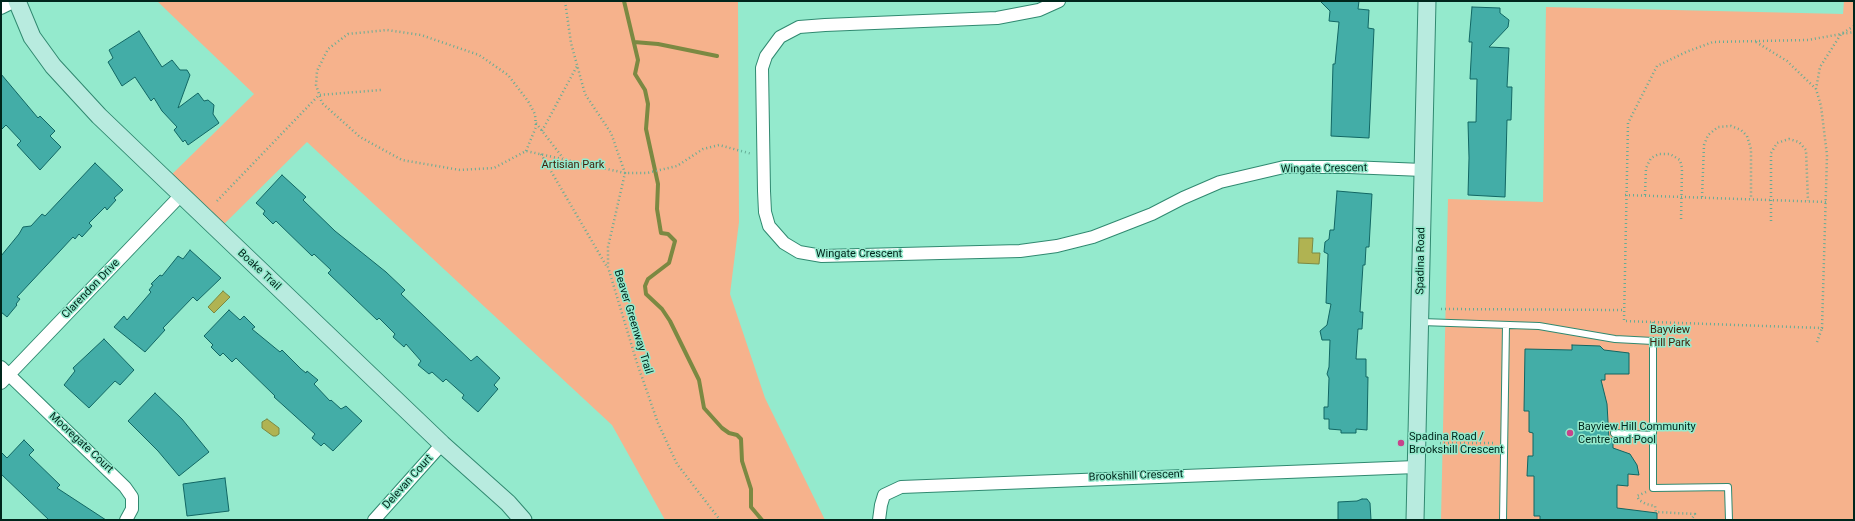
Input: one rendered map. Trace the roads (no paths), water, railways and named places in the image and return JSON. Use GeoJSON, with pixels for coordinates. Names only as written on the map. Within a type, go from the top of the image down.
{"type":"FeatureCollection","features":[{"type":"Feature","properties":{"kind":"street"},"geometry":{"type":"LineString","coordinates":[[1,8],[16,1]]}},
{"type":"Feature","properties":{"kind":"street","name":"Boake Trail"},"geometry":{"type":"LineString","coordinates":[[16,1],[32,37],[53,66],[99,116],[180,196],[442,444],[508,503],[523,520]]}},
{"type":"Feature","properties":{"kind":"street","name":"Wingate Crescent"},"geometry":{"type":"LineString","coordinates":[[1059,1],[1039,10],[997,18],[799,27],[780,37],[766,56],[762,68],[765,212],[769,226],[784,243],[799,252],[822,256],[1020,251],[1057,246],[1118,228],[1220,182],[1284,167],[1348,167],[1423,170]]}},
{"type":"Feature","properties":{"kind":"street","name":"Spadina Road"},"geometry":{"type":"LineString","coordinates":[[1415,520],[1426,1]]}},
{"type":"Feature","properties":{"kind":"street","name":"Clarendon Drive"},"geometry":{"type":"LineString","coordinates":[[4,375],[180,196]]}},
{"type":"Feature","properties":{"kind":"street","name":"Mooregate Court"},"geometry":{"type":"LineString","coordinates":[[4,375],[125,487],[132,497],[132,509],[126,520]]}},
{"type":"Feature","properties":{"kind":"street","name":"Delevan Court"},"geometry":{"type":"LineString","coordinates":[[374,520],[442,444]]}},
{"type":"Feature","properties":{"kind":"street","name":"Brookshill Crescent"},"geometry":{"type":"LineString","coordinates":[[879,520],[884,495],[901,487],[1254,472],[1416,467]]}},
{"type":"Feature","properties":{"kind":"lane"},"geometry":{"type":"LineString","coordinates":[[1420,322],[1539,326],[1615,340],[1653,341],[1653,488],[1728,487],[1729,520]]}},
{"type":"Feature","properties":{"kind":"lane"},"geometry":{"type":"LineString","coordinates":[[1503,520],[1506,325]]}},
{"type":"Feature","properties":{"kind":"lane"},"geometry":{"type":"LineString","coordinates":[[1614,433],[1653,435]]}},
{"type":"Feature","properties":{"kind":"waterway"},"geometry":{"type":"LineString","coordinates":[[624,1],[638,60],[635,74],[645,90],[648,104],[646,129],[658,184],[657,209],[661,233],[668,234],[675,241],[669,263],[648,279],[645,286],[646,294],[662,309],[670,321],[699,380],[704,408],[722,428],[729,433],[737,435],[741,439],[742,461],[751,489],[751,507],[762,520]]}},
{"type":"Feature","properties":{"kind":"waterway"},"geometry":{"type":"LineString","coordinates":[[634,42],[658,44],[717,56]]}},
{"type":"Feature","properties":{"kind":"place","name":"Bayview Hill Community Centre and Pool"},"geometry":{"type":"Point","coordinates":[1570,433]}},
{"type":"Feature","properties":{"kind":"place","name":"Spadina Road / Brookshill Crescent"},"geometry":{"type":"Point","coordinates":[1401,443]}},
{"type":"Feature","properties":{"kind":"park label","name":"Artisian Park"},"geometry":{"type":"Point","coordinates":[573,165]}},
{"type":"Feature","properties":{"kind":"park label","name":"Bayview Hill Park"},"geometry":{"type":"Point","coordinates":[1670,336]}}]}
